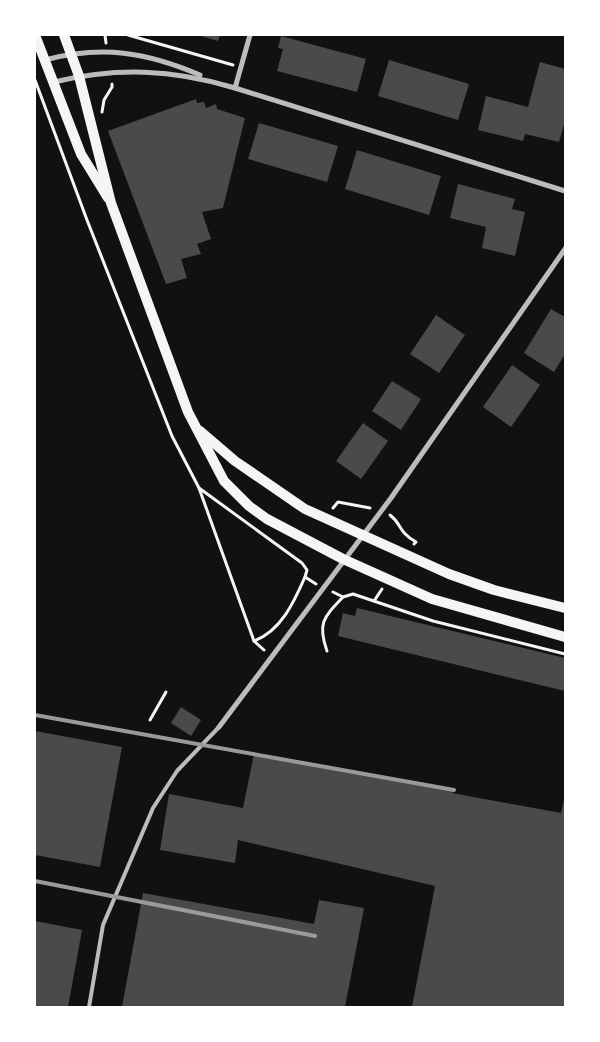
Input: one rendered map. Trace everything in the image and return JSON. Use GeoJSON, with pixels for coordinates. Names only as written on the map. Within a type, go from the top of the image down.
{"type":"FeatureCollection","features":[{"type":"Feature","properties":{"kind":"main road"},"geometry":{"type":"LineString","coordinates":[[35,35],[81,154],[111,202]]}},
{"type":"Feature","properties":{"kind":"main road"},"geometry":{"type":"LineString","coordinates":[[64,35],[79,76],[111,202],[163,346],[196,427],[224,481],[249,506],[284,529],[343,559],[432,599],[565,637]]}},
{"type":"Feature","properties":{"kind":"main road"},"geometry":{"type":"LineString","coordinates":[[196,427],[235,461],[277,492],[305,509],[458,577],[494,590],[565,608]]}},
{"type":"Feature","properties":{"kind":"street"},"geometry":{"type":"LineString","coordinates":[[234,88],[250,35]]}},
{"type":"Feature","properties":{"kind":"street"},"geometry":{"type":"LineString","coordinates":[[45,60],[71,53],[89,51],[130,53],[182,67],[234,88],[565,191]]}},
{"type":"Feature","properties":{"kind":"street"},"geometry":{"type":"LineString","coordinates":[[53,82],[79,76],[148,72],[184,74],[214,81]]}},
{"type":"Feature","properties":{"kind":"street"},"geometry":{"type":"LineString","coordinates":[[219,727],[396,490],[563,258],[565,249]]}},
{"type":"Feature","properties":{"kind":"lane"},"geometry":{"type":"LineString","coordinates":[[89,1007],[103,926],[153,808],[177,771],[219,727]]}},
{"type":"Feature","properties":{"kind":"path"},"geometry":{"type":"LineString","coordinates":[[128,35],[240,68]]}},
{"type":"Feature","properties":{"kind":"path"},"geometry":{"type":"LineString","coordinates":[[35,80],[58,139]]}},
{"type":"Feature","properties":{"kind":"path"},"geometry":{"type":"LineString","coordinates":[[199,488],[254,641],[272,657]]}},
{"type":"Feature","properties":{"kind":"path"},"geometry":{"type":"LineString","coordinates":[[254,641],[265,637],[279,624],[305,577]]}},
{"type":"Feature","properties":{"kind":"path"},"geometry":{"type":"LineString","coordinates":[[327,651],[322,638],[325,616],[343,597]]}},
{"type":"Feature","properties":{"kind":"path"},"geometry":{"type":"LineString","coordinates":[[150,720],[166,692]]}},
{"type":"Feature","properties":{"kind":"building"},"geometry":{"type":"Polygon","coordinates":[[[198,35],[220,35],[218,41],[198,35]]]}},
{"type":"Feature","properties":{"kind":"building"},"geometry":{"type":"Polygon","coordinates":[[[281,36],[366,59],[357,92],[277,71],[283,49],[278,48],[281,36]]]}},
{"type":"Feature","properties":{"kind":"building"},"geometry":{"type":"Polygon","coordinates":[[[389,60],[469,84],[458,120],[378,96],[389,60]]]}},
{"type":"Feature","properties":{"kind":"building"},"geometry":{"type":"Polygon","coordinates":[[[540,62],[565,69],[565,121],[559,142],[525,134],[523,141],[478,130],[486,96],[528,107],[540,62]]]}},
{"type":"Feature","properties":{"kind":"building"},"geometry":{"type":"Polygon","coordinates":[[[196,99],[197,103],[204,102],[206,108],[216,104],[217,109],[245,118],[223,208],[202,212],[211,239],[197,244],[201,254],[181,259],[187,278],[166,284],[108,131],[196,99]]]}},
{"type":"Feature","properties":{"kind":"building"},"geometry":{"type":"Polygon","coordinates":[[[259,123],[338,146],[327,182],[248,159],[259,123]]]}},
{"type":"Feature","properties":{"kind":"building"},"geometry":{"type":"Polygon","coordinates":[[[357,150],[441,176],[429,215],[345,189],[357,150]]]}},
{"type":"Feature","properties":{"kind":"building"},"geometry":{"type":"Polygon","coordinates":[[[458,184],[515,199],[512,209],[525,212],[515,256],[482,248],[486,227],[450,218],[458,184]]]}},
{"type":"Feature","properties":{"kind":"building"},"geometry":{"type":"Polygon","coordinates":[[[551,309],[565,317],[565,354],[554,372],[524,353],[551,309]]]}},
{"type":"Feature","properties":{"kind":"building"},"geometry":{"type":"Polygon","coordinates":[[[436,315],[465,335],[439,373],[410,354],[436,315]]]}},
{"type":"Feature","properties":{"kind":"building"},"geometry":{"type":"Polygon","coordinates":[[[512,365],[540,385],[511,427],[483,407],[512,365]]]}},
{"type":"Feature","properties":{"kind":"building"},"geometry":{"type":"Polygon","coordinates":[[[392,381],[421,399],[401,430],[372,411],[392,381]]]}},
{"type":"Feature","properties":{"kind":"building"},"geometry":{"type":"Polygon","coordinates":[[[363,423],[388,441],[361,479],[336,461],[363,423]]]}},
{"type":"Feature","properties":{"kind":"building"},"geometry":{"type":"Polygon","coordinates":[[[357,608],[565,658],[565,691],[338,636],[343,613],[355,616],[357,608]]]}},
{"type":"Feature","properties":{"kind":"building"},"geometry":{"type":"Polygon","coordinates":[[[181,707],[201,720],[191,736],[171,723],[181,707]]]}},
{"type":"Feature","properties":{"kind":"building"},"geometry":{"type":"Polygon","coordinates":[[[35,731],[122,747],[100,867],[35,855],[35,731]]]}},
{"type":"Feature","properties":{"kind":"building"},"geometry":{"type":"Polygon","coordinates":[[[254,754],[454,790],[452,793],[561,813],[565,795],[565,1007],[412,1007],[435,886],[238,840],[235,863],[160,850],[169,794],[243,808],[254,754]]]}},
{"type":"Feature","properties":{"kind":"building"},"geometry":{"type":"Polygon","coordinates":[[[143,893],[314,924],[319,900],[364,908],[345,1007],[122,1007],[143,893]]]}},
{"type":"Feature","properties":{"kind":"building"},"geometry":{"type":"Polygon","coordinates":[[[35,921],[82,930],[68,1007],[35,1007],[35,921]]]}},
{"type":"Feature","properties":{"kind":"railway"},"geometry":{"type":"LineString","coordinates":[[35,715],[454,790]]}},
{"type":"Feature","properties":{"kind":"railway"},"geometry":{"type":"LineString","coordinates":[[35,881],[315,936]]}}]}
